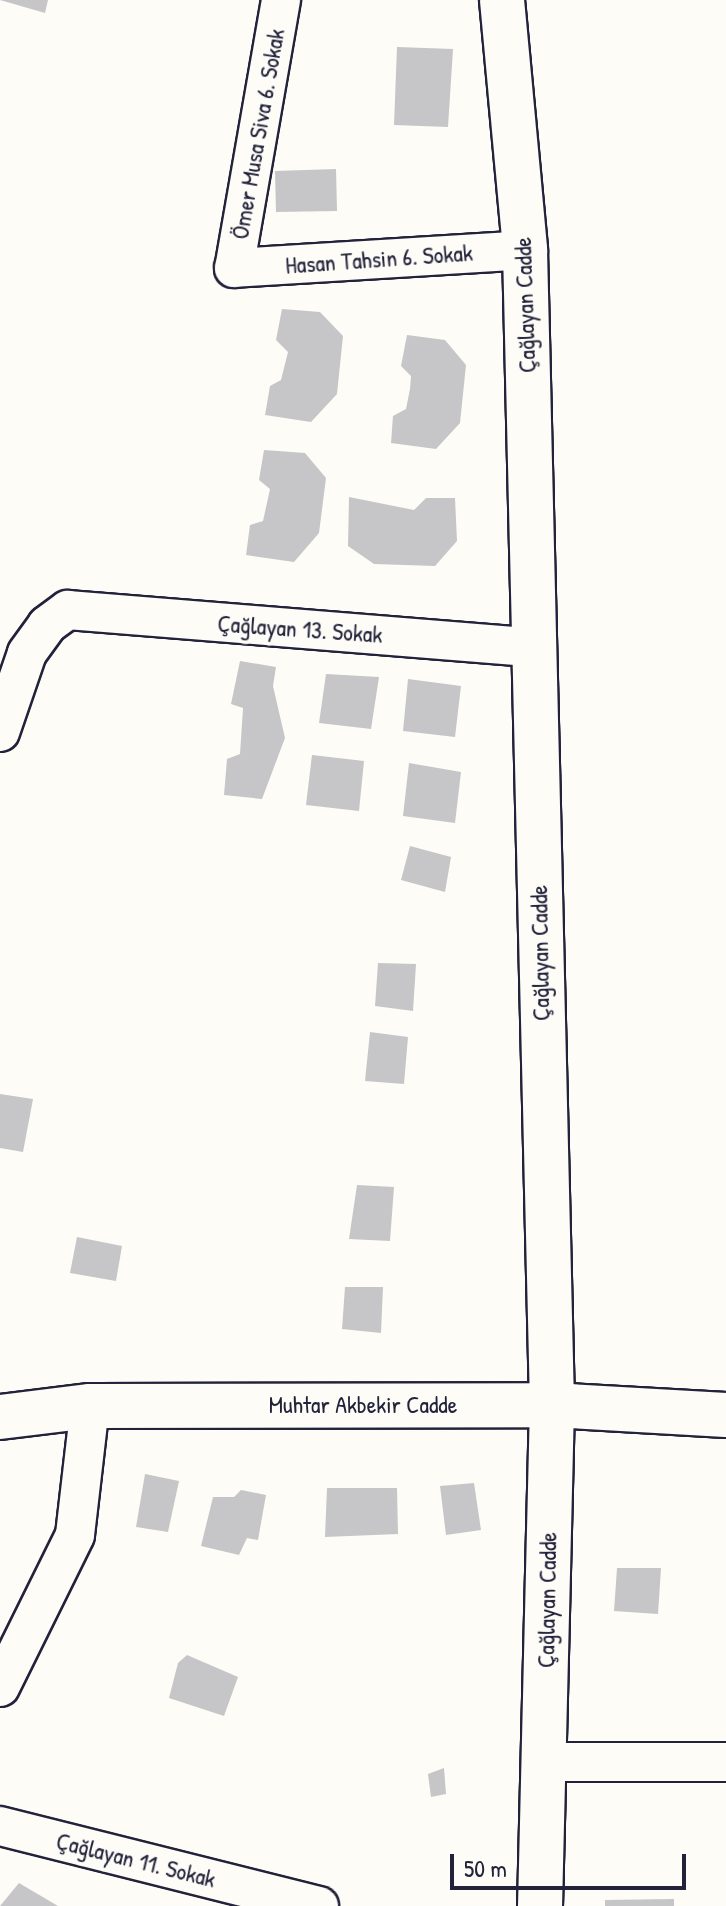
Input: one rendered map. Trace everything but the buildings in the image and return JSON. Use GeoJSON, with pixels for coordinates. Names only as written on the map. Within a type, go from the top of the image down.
{"type":"FeatureCollection","features":[{"type":"Feature","properties":{"kind":"main road","name":"Çağlayan Cadde"},"geometry":{"type":"LineString","coordinates":[[502,0],[525,250],[552,1405],[540,1906]]}},
{"type":"Feature","properties":{"kind":"main road","name":"Muhtar Akbekir Cadde"},"geometry":{"type":"LineString","coordinates":[[0,1417],[90,1406],[552,1405],[726,1415]]}},
{"type":"Feature","properties":{"kind":"street","name":"Ömer Musa Siva 6. Sokak"},"geometry":{"type":"LineString","coordinates":[[234,268],[281,0]]}},
{"type":"Feature","properties":{"kind":"street","name":"Hasan Tahsin 6. Sokak"},"geometry":{"type":"LineString","coordinates":[[234,268],[525,250]]}},
{"type":"Feature","properties":{"kind":"street","name":"Çağlayan 13. Sokak"},"geometry":{"type":"LineString","coordinates":[[0,732],[27,653],[47,625],[68,610],[532,647]]}},
{"type":"Feature","properties":{"kind":"street"},"geometry":{"type":"LineString","coordinates":[[0,1687],[75,1535],[90,1406]]}},
{"type":"Feature","properties":{"kind":"street"},"geometry":{"type":"LineString","coordinates":[[543,1762],[726,1762]]}},
{"type":"Feature","properties":{"kind":"street","name":"Çağlayan 11. Sokak"},"geometry":{"type":"LineString","coordinates":[[0,1826],[319,1906]]}}]}
